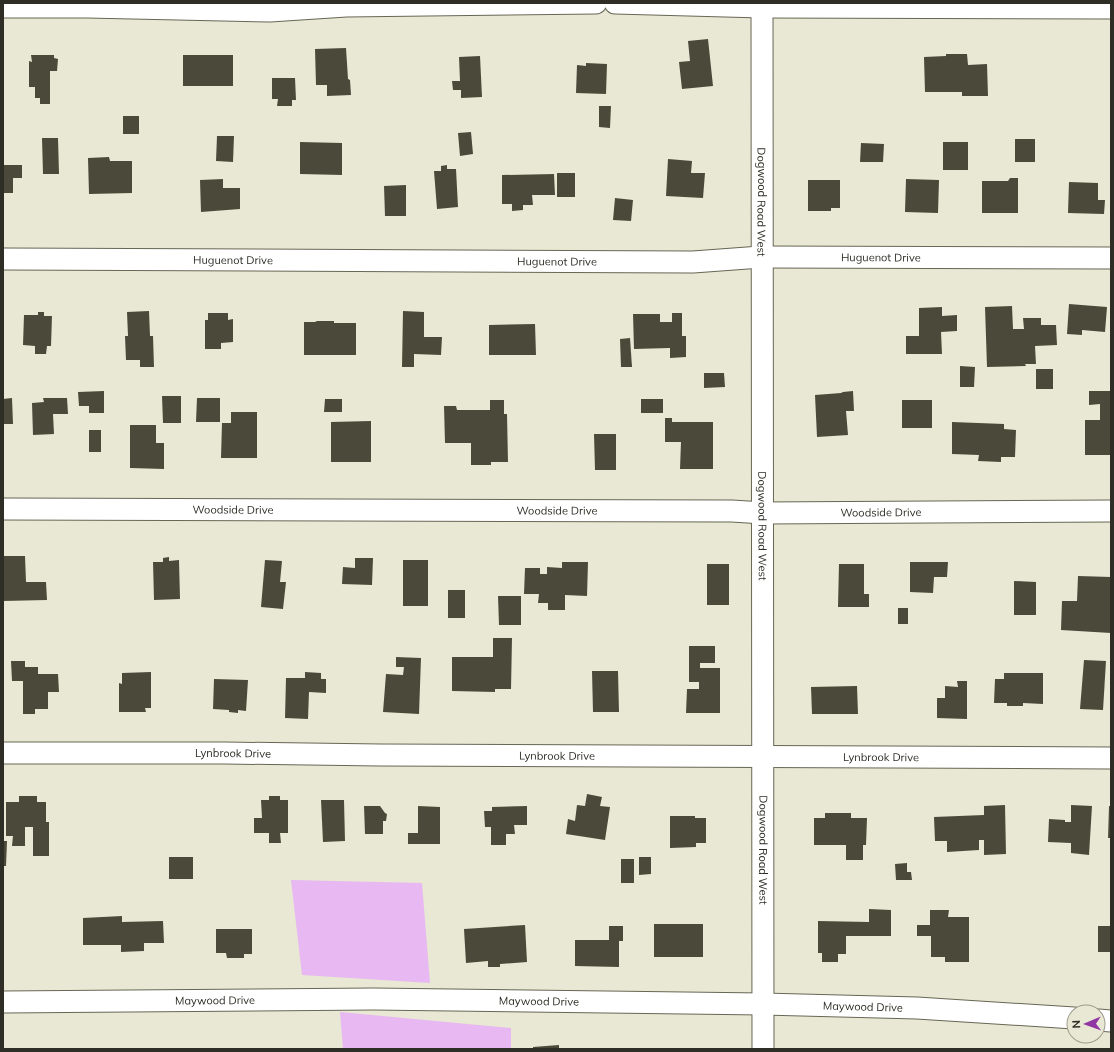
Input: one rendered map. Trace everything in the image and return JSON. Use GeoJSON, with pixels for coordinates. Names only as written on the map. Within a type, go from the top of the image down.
{"type":"FeatureCollection","features":[{"type":"Feature","properties":{"kind":"street"},"geometry":{"type":"LineString","coordinates":[[3,7],[86,5],[270,11],[346,4],[596,3]]}},
{"type":"Feature","properties":{"kind":"street"},"geometry":{"type":"LineString","coordinates":[[615,3],[1111,8]]}},
{"type":"Feature","properties":{"kind":"street","name":"Dogwood Road West"},"geometry":{"type":"LineString","coordinates":[[762,5],[761,257],[763,513],[763,1049]]}},
{"type":"Feature","properties":{"kind":"street","name":"Huguenot Drive"},"geometry":{"type":"LineString","coordinates":[[3,259],[693,262],[761,257],[1111,258]]}},
{"type":"Feature","properties":{"kind":"street","name":"Woodside Drive"},"geometry":{"type":"LineString","coordinates":[[3,509],[716,511],[763,513],[1111,511]]}},
{"type":"Feature","properties":{"kind":"street","name":"Lynbrook Drive"},"geometry":{"type":"LineString","coordinates":[[3,753],[1111,758]]}},
{"type":"Feature","properties":{"kind":"street","name":"Maywood Drive"},"geometry":{"type":"LineString","coordinates":[[3,1002],[374,999],[763,1004],[917,1008],[1066,1017]]}},
{"type":"Feature","properties":{"kind":"shaded area"},"geometry":{"type":"Polygon","coordinates":[[[291,880],[422,883],[430,983],[302,975],[291,880]]]}},
{"type":"Feature","properties":{"kind":"shaded area"},"geometry":{"type":"Polygon","coordinates":[[[340,1012],[511,1028],[511,1049],[343,1049],[340,1012]]]}},
{"type":"Feature","properties":{"kind":"building"},"geometry":{"type":"Polygon","coordinates":[[[708,39],[713,86],[682,89],[679,62],[690,61],[688,41],[708,39]]]}},
{"type":"Feature","properties":{"kind":"building"},"geometry":{"type":"Polygon","coordinates":[[[346,48],[348,79],[350,80],[351,95],[327,96],[327,85],[316,85],[315,49],[346,48]]]}},
{"type":"Feature","properties":{"kind":"building"},"geometry":{"type":"Polygon","coordinates":[[[946,54],[967,54],[968,65],[987,64],[988,96],[962,96],[962,92],[925,92],[924,57],[946,56],[946,54]]]}},
{"type":"Feature","properties":{"kind":"building"},"geometry":{"type":"Polygon","coordinates":[[[31,55],[54,55],[54,58],[58,59],[57,71],[50,71],[50,104],[40,104],[40,98],[35,98],[35,87],[29,87],[29,61],[32,62],[31,55]]]}},
{"type":"Feature","properties":{"kind":"building"},"geometry":{"type":"Polygon","coordinates":[[[183,55],[233,55],[233,86],[183,86],[183,55]]]}},
{"type":"Feature","properties":{"kind":"building"},"geometry":{"type":"Polygon","coordinates":[[[480,56],[482,97],[461,98],[461,90],[453,90],[452,81],[460,81],[459,57],[480,56]]]}},
{"type":"Feature","properties":{"kind":"building"},"geometry":{"type":"Polygon","coordinates":[[[586,63],[607,64],[606,94],[576,93],[577,65],[586,66],[586,63]]]}},
{"type":"Feature","properties":{"kind":"building"},"geometry":{"type":"Polygon","coordinates":[[[272,78],[295,78],[296,100],[292,100],[292,106],[277,106],[278,99],[272,99],[272,78]]]}},
{"type":"Feature","properties":{"kind":"building"},"geometry":{"type":"Polygon","coordinates":[[[599,106],[611,106],[610,128],[599,127],[599,106]]]}},
{"type":"Feature","properties":{"kind":"building"},"geometry":{"type":"Polygon","coordinates":[[[123,116],[139,116],[139,134],[123,134],[123,116]]]}},
{"type":"Feature","properties":{"kind":"building"},"geometry":{"type":"Polygon","coordinates":[[[471,132],[473,154],[460,156],[458,133],[471,132]]]}},
{"type":"Feature","properties":{"kind":"building"},"geometry":{"type":"Polygon","coordinates":[[[217,136],[234,136],[233,162],[216,161],[217,136]]]}},
{"type":"Feature","properties":{"kind":"building"},"geometry":{"type":"Polygon","coordinates":[[[42,138],[58,138],[59,174],[43,174],[42,138]]]}},
{"type":"Feature","properties":{"kind":"building"},"geometry":{"type":"Polygon","coordinates":[[[1015,139],[1035,139],[1035,162],[1015,162],[1015,139]]]}},
{"type":"Feature","properties":{"kind":"building"},"geometry":{"type":"Polygon","coordinates":[[[300,142],[342,143],[342,175],[300,174],[300,142]]]}},
{"type":"Feature","properties":{"kind":"building"},"geometry":{"type":"Polygon","coordinates":[[[943,142],[968,142],[968,170],[943,170],[943,142]]]}},
{"type":"Feature","properties":{"kind":"building"},"geometry":{"type":"Polygon","coordinates":[[[861,143],[884,144],[883,162],[860,162],[861,143]]]}},
{"type":"Feature","properties":{"kind":"building"},"geometry":{"type":"Polygon","coordinates":[[[109,157],[110,161],[132,161],[132,193],[89,194],[88,158],[109,157]]]}},
{"type":"Feature","properties":{"kind":"building"},"geometry":{"type":"Polygon","coordinates":[[[668,159],[692,161],[691,173],[705,173],[703,198],[666,196],[668,159]]]}},
{"type":"Feature","properties":{"kind":"building"},"geometry":{"type":"Polygon","coordinates":[[[3,165],[22,165],[22,178],[13,178],[13,193],[3,193],[3,165]]]}},
{"type":"Feature","properties":{"kind":"building"},"geometry":{"type":"Polygon","coordinates":[[[447,165],[447,169],[456,169],[458,207],[437,209],[434,171],[441,171],[441,166],[447,165]]]}},
{"type":"Feature","properties":{"kind":"building"},"geometry":{"type":"Polygon","coordinates":[[[557,173],[575,173],[575,197],[557,197],[557,173]]]}},
{"type":"Feature","properties":{"kind":"building"},"geometry":{"type":"Polygon","coordinates":[[[554,174],[555,195],[532,195],[533,205],[523,205],[523,210],[512,211],[512,204],[502,204],[502,175],[554,174]]]}},
{"type":"Feature","properties":{"kind":"building"},"geometry":{"type":"Polygon","coordinates":[[[1010,178],[1018,178],[1018,213],[982,213],[982,181],[1008,181],[1010,178]]]}},
{"type":"Feature","properties":{"kind":"building"},"geometry":{"type":"Polygon","coordinates":[[[223,179],[223,188],[240,188],[240,209],[201,212],[200,180],[223,179]]]}},
{"type":"Feature","properties":{"kind":"building"},"geometry":{"type":"Polygon","coordinates":[[[906,179],[939,180],[938,213],[905,212],[906,179]]]}},
{"type":"Feature","properties":{"kind":"building"},"geometry":{"type":"Polygon","coordinates":[[[808,180],[840,180],[840,208],[831,208],[831,211],[808,211],[808,180]]]}},
{"type":"Feature","properties":{"kind":"building"},"geometry":{"type":"Polygon","coordinates":[[[1069,182],[1098,183],[1098,200],[1105,200],[1104,214],[1068,213],[1069,182]]]}},
{"type":"Feature","properties":{"kind":"building"},"geometry":{"type":"Polygon","coordinates":[[[406,185],[406,216],[385,216],[384,186],[406,185]]]}},
{"type":"Feature","properties":{"kind":"building"},"geometry":{"type":"Polygon","coordinates":[[[615,198],[633,200],[631,221],[613,220],[615,198]]]}},
{"type":"Feature","properties":{"kind":"building"},"geometry":{"type":"Polygon","coordinates":[[[1069,304],[1107,307],[1105,332],[1082,330],[1082,335],[1067,334],[1069,304]]]}},
{"type":"Feature","properties":{"kind":"building"},"geometry":{"type":"Polygon","coordinates":[[[1012,306],[1013,329],[1024,329],[1023,318],[1041,318],[1041,325],[1056,325],[1057,345],[1035,346],[1036,364],[1025,364],[1026,366],[987,367],[985,307],[1012,306]]]}},
{"type":"Feature","properties":{"kind":"building"},"geometry":{"type":"Polygon","coordinates":[[[942,307],[942,316],[957,315],[957,331],[941,332],[942,354],[906,354],[906,336],[919,336],[919,308],[942,307]]]}},
{"type":"Feature","properties":{"kind":"building"},"geometry":{"type":"Polygon","coordinates":[[[149,311],[150,336],[153,336],[154,367],[140,367],[140,360],[126,360],[125,336],[128,336],[127,312],[149,311]]]}},
{"type":"Feature","properties":{"kind":"building"},"geometry":{"type":"Polygon","coordinates":[[[403,311],[424,312],[424,337],[442,337],[441,355],[414,354],[414,367],[402,367],[403,311]]]}},
{"type":"Feature","properties":{"kind":"building"},"geometry":{"type":"Polygon","coordinates":[[[38,312],[44,312],[44,316],[52,316],[51,346],[47,346],[46,354],[35,354],[35,346],[23,345],[24,315],[38,315],[38,312]]]}},
{"type":"Feature","properties":{"kind":"building"},"geometry":{"type":"Polygon","coordinates":[[[208,313],[228,313],[228,320],[233,319],[233,342],[221,343],[221,349],[205,349],[205,320],[208,320],[208,313]]]}},
{"type":"Feature","properties":{"kind":"building"},"geometry":{"type":"Polygon","coordinates":[[[672,313],[682,313],[682,336],[686,336],[686,357],[670,358],[670,348],[634,349],[633,314],[660,314],[660,322],[672,322],[672,313]]]}},
{"type":"Feature","properties":{"kind":"building"},"geometry":{"type":"Polygon","coordinates":[[[317,321],[356,323],[356,355],[304,355],[304,322],[317,321]]]}},
{"type":"Feature","properties":{"kind":"building"},"geometry":{"type":"Polygon","coordinates":[[[535,324],[536,355],[489,355],[489,325],[535,324]]]}},
{"type":"Feature","properties":{"kind":"building"},"geometry":{"type":"Polygon","coordinates":[[[630,338],[632,367],[621,367],[620,339],[630,338]]]}},
{"type":"Feature","properties":{"kind":"building"},"geometry":{"type":"Polygon","coordinates":[[[960,366],[975,367],[974,387],[960,387],[960,366]]]}},
{"type":"Feature","properties":{"kind":"building"},"geometry":{"type":"Polygon","coordinates":[[[1036,369],[1053,369],[1053,389],[1036,389],[1036,369]]]}},
{"type":"Feature","properties":{"kind":"building"},"geometry":{"type":"Polygon","coordinates":[[[704,373],[724,373],[725,387],[704,388],[704,373]]]}},
{"type":"Feature","properties":{"kind":"building"},"geometry":{"type":"Polygon","coordinates":[[[104,391],[104,413],[89,413],[89,406],[79,406],[78,392],[104,391]]]}},
{"type":"Feature","properties":{"kind":"building"},"geometry":{"type":"Polygon","coordinates":[[[853,391],[854,411],[846,411],[848,435],[817,437],[815,395],[853,391]]]}},
{"type":"Feature","properties":{"kind":"building"},"geometry":{"type":"Polygon","coordinates":[[[1089,391],[1110,391],[1111,455],[1085,455],[1085,420],[1100,420],[1100,404],[1089,405],[1089,391]]]}},
{"type":"Feature","properties":{"kind":"building"},"geometry":{"type":"Polygon","coordinates":[[[162,396],[181,396],[181,423],[163,423],[162,396]]]}},
{"type":"Feature","properties":{"kind":"building"},"geometry":{"type":"Polygon","coordinates":[[[12,398],[13,424],[3,424],[3,399],[12,398]]]}},
{"type":"Feature","properties":{"kind":"building"},"geometry":{"type":"Polygon","coordinates":[[[43,398],[67,398],[68,414],[53,414],[54,434],[33,435],[32,403],[44,402],[43,398]]]}},
{"type":"Feature","properties":{"kind":"building"},"geometry":{"type":"Polygon","coordinates":[[[197,398],[220,398],[220,422],[196,422],[197,398]]]}},
{"type":"Feature","properties":{"kind":"building"},"geometry":{"type":"Polygon","coordinates":[[[325,399],[342,399],[342,412],[324,412],[325,399]]]}},
{"type":"Feature","properties":{"kind":"building"},"geometry":{"type":"Polygon","coordinates":[[[641,399],[663,399],[663,413],[641,413],[641,399]]]}},
{"type":"Feature","properties":{"kind":"building"},"geometry":{"type":"Polygon","coordinates":[[[490,400],[504,400],[504,414],[507,414],[508,462],[491,462],[491,465],[471,465],[471,443],[445,443],[444,406],[456,406],[457,410],[490,410],[490,400]]]}},
{"type":"Feature","properties":{"kind":"building"},"geometry":{"type":"Polygon","coordinates":[[[902,400],[932,400],[932,428],[902,428],[902,400]]]}},
{"type":"Feature","properties":{"kind":"building"},"geometry":{"type":"Polygon","coordinates":[[[231,412],[257,412],[257,458],[221,458],[222,423],[231,423],[231,412]]]}},
{"type":"Feature","properties":{"kind":"building"},"geometry":{"type":"Polygon","coordinates":[[[665,418],[672,418],[672,422],[713,422],[713,469],[680,469],[681,442],[665,442],[665,418]]]}},
{"type":"Feature","properties":{"kind":"building"},"geometry":{"type":"Polygon","coordinates":[[[371,421],[371,462],[331,462],[331,422],[371,421]]]}},
{"type":"Feature","properties":{"kind":"building"},"geometry":{"type":"Polygon","coordinates":[[[952,422],[1004,424],[1004,429],[1016,430],[1015,457],[1001,457],[1001,462],[978,461],[979,455],[952,454],[952,422]]]}},
{"type":"Feature","properties":{"kind":"building"},"geometry":{"type":"Polygon","coordinates":[[[130,425],[156,425],[156,443],[164,443],[164,469],[130,468],[130,425]]]}},
{"type":"Feature","properties":{"kind":"building"},"geometry":{"type":"Polygon","coordinates":[[[89,430],[101,430],[101,452],[89,452],[89,430]]]}},
{"type":"Feature","properties":{"kind":"building"},"geometry":{"type":"Polygon","coordinates":[[[594,434],[616,434],[616,470],[595,470],[594,434]]]}},
{"type":"Feature","properties":{"kind":"building"},"geometry":{"type":"Polygon","coordinates":[[[3,556],[25,556],[26,582],[46,582],[47,600],[3,601],[3,556]]]}},
{"type":"Feature","properties":{"kind":"building"},"geometry":{"type":"Polygon","coordinates":[[[169,557],[169,561],[179,560],[180,599],[154,600],[153,562],[163,562],[163,558],[169,557]]]}},
{"type":"Feature","properties":{"kind":"building"},"geometry":{"type":"Polygon","coordinates":[[[355,558],[373,558],[372,585],[342,584],[343,567],[355,568],[355,558]]]}},
{"type":"Feature","properties":{"kind":"building"},"geometry":{"type":"Polygon","coordinates":[[[265,560],[282,561],[280,582],[286,582],[283,609],[261,607],[265,560]]]}},
{"type":"Feature","properties":{"kind":"building"},"geometry":{"type":"Polygon","coordinates":[[[403,560],[428,560],[428,606],[403,606],[403,560]]]}},
{"type":"Feature","properties":{"kind":"building"},"geometry":{"type":"Polygon","coordinates":[[[562,562],[588,562],[587,596],[565,595],[565,610],[548,610],[548,603],[538,603],[539,594],[524,594],[525,568],[540,568],[540,574],[547,574],[547,567],[562,568],[562,562]]]}},
{"type":"Feature","properties":{"kind":"building"},"geometry":{"type":"Polygon","coordinates":[[[910,562],[948,562],[947,577],[934,577],[933,593],[910,592],[910,562]]]}},
{"type":"Feature","properties":{"kind":"building"},"geometry":{"type":"Polygon","coordinates":[[[707,564],[729,564],[729,605],[707,605],[707,564]]]}},
{"type":"Feature","properties":{"kind":"building"},"geometry":{"type":"Polygon","coordinates":[[[839,564],[864,564],[864,594],[869,594],[869,607],[838,607],[839,564]]]}},
{"type":"Feature","properties":{"kind":"building"},"geometry":{"type":"Polygon","coordinates":[[[1078,576],[1111,577],[1111,633],[1061,630],[1062,601],[1077,601],[1078,576]]]}},
{"type":"Feature","properties":{"kind":"building"},"geometry":{"type":"Polygon","coordinates":[[[1014,581],[1036,582],[1036,615],[1014,615],[1014,581]]]}},
{"type":"Feature","properties":{"kind":"building"},"geometry":{"type":"Polygon","coordinates":[[[448,590],[465,590],[465,618],[448,618],[448,590]]]}},
{"type":"Feature","properties":{"kind":"building"},"geometry":{"type":"Polygon","coordinates":[[[498,596],[521,596],[521,625],[499,625],[498,596]]]}},
{"type":"Feature","properties":{"kind":"building"},"geometry":{"type":"Polygon","coordinates":[[[898,608],[908,608],[908,624],[898,624],[898,608]]]}},
{"type":"Feature","properties":{"kind":"building"},"geometry":{"type":"Polygon","coordinates":[[[493,638],[512,638],[511,689],[495,689],[495,692],[452,691],[452,657],[493,657],[493,638]]]}},
{"type":"Feature","properties":{"kind":"building"},"geometry":{"type":"Polygon","coordinates":[[[689,646],[715,646],[715,663],[700,663],[700,668],[720,668],[720,713],[686,713],[687,689],[699,689],[699,682],[689,682],[689,646]]]}},
{"type":"Feature","properties":{"kind":"building"},"geometry":{"type":"Polygon","coordinates":[[[396,657],[421,658],[419,714],[383,712],[386,674],[403,675],[404,667],[396,667],[396,657]]]}},
{"type":"Feature","properties":{"kind":"building"},"geometry":{"type":"Polygon","coordinates":[[[1084,660],[1106,661],[1103,710],[1080,709],[1084,660]]]}},
{"type":"Feature","properties":{"kind":"building"},"geometry":{"type":"Polygon","coordinates":[[[11,661],[25,661],[25,667],[38,667],[38,674],[58,674],[59,692],[48,692],[48,709],[35,709],[35,714],[23,714],[23,681],[12,681],[11,661]]]}},
{"type":"Feature","properties":{"kind":"building"},"geometry":{"type":"Polygon","coordinates":[[[592,671],[618,671],[619,712],[593,712],[592,671]]]}},
{"type":"Feature","properties":{"kind":"building"},"geometry":{"type":"Polygon","coordinates":[[[151,672],[151,708],[145,708],[146,712],[119,712],[119,683],[122,684],[122,673],[151,672]]]}},
{"type":"Feature","properties":{"kind":"building"},"geometry":{"type":"Polygon","coordinates":[[[305,672],[321,673],[321,679],[326,679],[326,693],[309,692],[308,719],[285,718],[286,678],[305,678],[305,672]]]}},
{"type":"Feature","properties":{"kind":"building"},"geometry":{"type":"Polygon","coordinates":[[[1004,673],[1043,673],[1043,704],[1023,703],[1023,706],[1007,706],[1007,703],[994,703],[995,679],[1004,679],[1004,673]]]}},
{"type":"Feature","properties":{"kind":"building"},"geometry":{"type":"Polygon","coordinates":[[[214,679],[248,680],[246,711],[238,710],[238,713],[229,712],[229,710],[213,709],[214,679]]]}},
{"type":"Feature","properties":{"kind":"building"},"geometry":{"type":"Polygon","coordinates":[[[957,681],[967,681],[967,719],[937,718],[937,698],[945,698],[945,686],[958,687],[957,681]]]}},
{"type":"Feature","properties":{"kind":"building"},"geometry":{"type":"Polygon","coordinates":[[[857,686],[858,714],[812,714],[811,687],[857,686]]]}},
{"type":"Feature","properties":{"kind":"building"},"geometry":{"type":"Polygon","coordinates":[[[587,794],[602,797],[600,806],[610,807],[605,840],[566,834],[568,819],[575,821],[577,805],[585,806],[587,794]]]}},
{"type":"Feature","properties":{"kind":"building"},"geometry":{"type":"Polygon","coordinates":[[[19,796],[37,796],[37,802],[46,802],[46,822],[49,822],[49,856],[33,856],[33,827],[25,827],[25,846],[12,846],[13,836],[6,836],[6,802],[19,802],[19,796]]]}},
{"type":"Feature","properties":{"kind":"building"},"geometry":{"type":"Polygon","coordinates":[[[269,796],[280,796],[280,800],[288,800],[288,833],[280,833],[281,843],[269,843],[269,833],[254,833],[254,818],[262,818],[261,800],[269,800],[269,796]]]}},
{"type":"Feature","properties":{"kind":"building"},"geometry":{"type":"Polygon","coordinates":[[[321,800],[344,800],[345,841],[323,842],[321,800]]]}},
{"type":"Feature","properties":{"kind":"building"},"geometry":{"type":"Polygon","coordinates":[[[1005,805],[1006,854],[984,855],[984,840],[979,840],[979,850],[947,852],[947,841],[935,841],[934,817],[984,815],[984,806],[1005,805]]]}},
{"type":"Feature","properties":{"kind":"building"},"geometry":{"type":"Polygon","coordinates":[[[1071,805],[1092,806],[1089,855],[1071,853],[1071,843],[1048,842],[1049,819],[1071,822],[1071,805]]]}},
{"type":"Feature","properties":{"kind":"building"},"geometry":{"type":"Polygon","coordinates":[[[364,806],[380,806],[387,814],[386,821],[383,821],[383,834],[365,834],[364,806]]]}},
{"type":"Feature","properties":{"kind":"building"},"geometry":{"type":"Polygon","coordinates":[[[418,806],[440,807],[440,844],[408,844],[408,833],[418,833],[418,806]]]}},
{"type":"Feature","properties":{"kind":"building"},"geometry":{"type":"Polygon","coordinates":[[[527,806],[527,825],[514,825],[515,834],[506,834],[506,845],[491,845],[491,827],[485,827],[484,811],[492,811],[492,807],[527,806]]]}},
{"type":"Feature","properties":{"kind":"building"},"geometry":{"type":"Polygon","coordinates":[[[1109,806],[1111,806],[1111,838],[1108,838],[1109,806]]]}},
{"type":"Feature","properties":{"kind":"building"},"geometry":{"type":"Polygon","coordinates":[[[825,813],[851,813],[851,818],[867,818],[866,845],[863,845],[863,860],[846,860],[846,845],[814,845],[814,818],[825,818],[825,813]]]}},
{"type":"Feature","properties":{"kind":"building"},"geometry":{"type":"Polygon","coordinates":[[[670,816],[695,816],[695,818],[706,818],[706,843],[696,843],[696,847],[670,848],[670,816]]]}},
{"type":"Feature","properties":{"kind":"building"},"geometry":{"type":"Polygon","coordinates":[[[3,841],[7,841],[6,866],[3,866],[3,841]]]}},
{"type":"Feature","properties":{"kind":"building"},"geometry":{"type":"Polygon","coordinates":[[[169,857],[193,857],[193,879],[169,879],[169,857]]]}},
{"type":"Feature","properties":{"kind":"building"},"geometry":{"type":"Polygon","coordinates":[[[639,857],[651,857],[651,874],[639,875],[639,857]]]}},
{"type":"Feature","properties":{"kind":"building"},"geometry":{"type":"Polygon","coordinates":[[[621,859],[634,859],[634,883],[621,883],[621,859]]]}},
{"type":"Feature","properties":{"kind":"building"},"geometry":{"type":"Polygon","coordinates":[[[907,863],[907,872],[911,872],[912,880],[896,880],[895,864],[907,863]]]}},
{"type":"Feature","properties":{"kind":"building"},"geometry":{"type":"Polygon","coordinates":[[[869,909],[891,910],[891,936],[846,936],[846,954],[838,954],[838,962],[822,962],[822,953],[818,953],[818,921],[869,922],[869,909]]]}},
{"type":"Feature","properties":{"kind":"building"},"geometry":{"type":"Polygon","coordinates":[[[930,910],[949,910],[948,917],[969,917],[969,962],[945,962],[945,957],[931,957],[931,936],[917,936],[917,925],[930,925],[930,910]]]}},
{"type":"Feature","properties":{"kind":"building"},"geometry":{"type":"Polygon","coordinates":[[[122,916],[122,922],[163,921],[164,943],[144,943],[144,951],[121,952],[121,945],[83,945],[83,918],[122,916]]]}},
{"type":"Feature","properties":{"kind":"building"},"geometry":{"type":"Polygon","coordinates":[[[654,924],[703,924],[703,957],[654,957],[654,924]]]}},
{"type":"Feature","properties":{"kind":"building"},"geometry":{"type":"Polygon","coordinates":[[[525,925],[527,962],[500,964],[500,967],[488,967],[488,961],[466,963],[464,929],[525,925]]]}},
{"type":"Feature","properties":{"kind":"building"},"geometry":{"type":"Polygon","coordinates":[[[609,926],[623,926],[623,941],[619,941],[619,967],[575,966],[575,940],[609,940],[609,926]]]}},
{"type":"Feature","properties":{"kind":"building"},"geometry":{"type":"Polygon","coordinates":[[[1098,926],[1111,926],[1111,952],[1098,952],[1098,926]]]}},
{"type":"Feature","properties":{"kind":"building"},"geometry":{"type":"Polygon","coordinates":[[[216,929],[252,929],[252,954],[244,954],[244,958],[227,958],[226,953],[216,953],[216,929]]]}},
{"type":"Feature","properties":{"kind":"building"},"geometry":{"type":"Polygon","coordinates":[[[559,1045],[559,1049],[533,1049],[533,1047],[559,1045]]]}}]}
